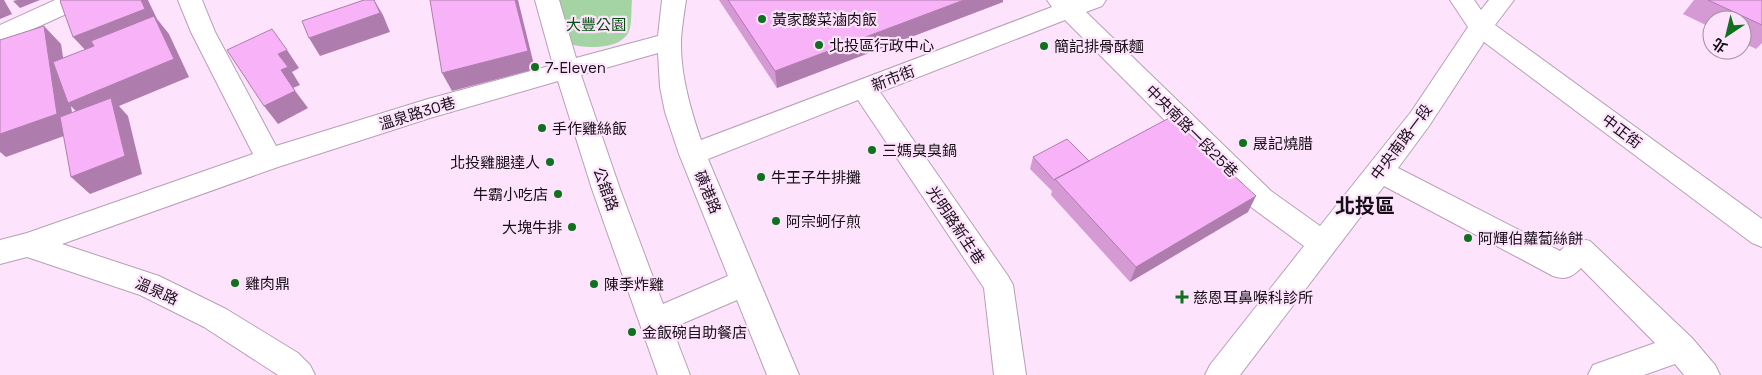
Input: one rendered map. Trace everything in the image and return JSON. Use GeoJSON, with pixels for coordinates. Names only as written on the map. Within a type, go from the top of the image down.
{"type":"FeatureCollection","features":[{"type":"Feature","properties":{"kind":"street"},"geometry":{"type":"LineString","coordinates":[[0,35],[76,0]]}},
{"type":"Feature","properties":{"kind":"street"},"geometry":{"type":"LineString","coordinates":[[190,0],[203,32],[269,159]]}},
{"type":"Feature","properties":{"kind":"street","name":"公舘路"},"geometry":{"type":"LineString","coordinates":[[547,0],[566,69],[590,144],[674,375]]}},
{"type":"Feature","properties":{"kind":"street","name":"磺港路"},"geometry":{"type":"LineString","coordinates":[[674,0],[669,41],[673,87],[678,112],[692,154],[783,375]]}},
{"type":"Feature","properties":{"kind":"street","name":"新市街"},"geometry":{"type":"LineString","coordinates":[[692,154],[864,89],[1063,5],[1094,0]]}},
{"type":"Feature","properties":{"kind":"street","name":"中正街"},"geometry":{"type":"LineString","coordinates":[[1462,0],[1482,27],[1762,235]]}},
{"type":"Feature","properties":{"kind":"street","name":"中央南路一段"},"geometry":{"type":"LineString","coordinates":[[1220,375],[1420,119],[1502,0]]}},
{"type":"Feature","properties":{"kind":"street","name":"中央南路一段25巷"},"geometry":{"type":"LineString","coordinates":[[1063,5],[1261,200],[1323,244]]}},
{"type":"Feature","properties":{"kind":"street","name":"溫泉路30巷"},"geometry":{"type":"LineString","coordinates":[[14,248],[269,159],[428,109],[669,41]]}},
{"type":"Feature","properties":{"kind":"street","name":"光明路新生巷"},"geometry":{"type":"LineString","coordinates":[[864,89],[998,285],[1010,375]]}},
{"type":"Feature","properties":{"kind":"street"},"geometry":{"type":"LineString","coordinates":[[1380,171],[1563,267],[1580,250],[1681,348],[1704,375]]}},
{"type":"Feature","properties":{"kind":"street","name":"溫泉路"},"geometry":{"type":"LineString","coordinates":[[14,248],[148,285],[215,318],[287,363],[299,375]]}},
{"type":"Feature","properties":{"kind":"street"},"geometry":{"type":"LineString","coordinates":[[654,322],[746,282]]}},
{"type":"Feature","properties":{"kind":"street"},"geometry":{"type":"LineString","coordinates":[[1604,375],[1681,348]]}},
{"type":"Feature","properties":{"kind":"green space","name":"大豐公園"},"geometry":{"type":"Polygon","coordinates":[[[559,0],[632,0],[630,28],[627,35],[613,44],[604,46],[586,47],[570,44],[566,37],[559,0]]]}},
{"type":"Feature","properties":{"kind":"building"},"geometry":{"type":"Polygon","coordinates":[[[61,0],[141,0],[145,9],[73,37],[61,0]]]}},
{"type":"Feature","properties":{"kind":"building"},"geometry":{"type":"Polygon","coordinates":[[[364,0],[374,0],[380,13],[309,38],[302,21],[364,0]]]}},
{"type":"Feature","properties":{"kind":"building"},"geometry":{"type":"Polygon","coordinates":[[[430,0],[515,0],[528,51],[442,73],[430,0]]]}},
{"type":"Feature","properties":{"kind":"building","name":"北投區行政中心"},"geometry":{"type":"Polygon","coordinates":[[[728,0],[964,0],[775,71],[728,0]]]}},
{"type":"Feature","properties":{"kind":"building"},"geometry":{"type":"Polygon","coordinates":[[[1708,0],[1762,0],[1762,25],[1752,20],[1752,10],[1730,10],[1708,0]]]}},
{"type":"Feature","properties":{"kind":"building"},"geometry":{"type":"Polygon","coordinates":[[[154,16],[174,59],[68,103],[53,62],[94,46],[91,41],[154,16]]]}},
{"type":"Feature","properties":{"kind":"building"},"geometry":{"type":"Polygon","coordinates":[[[44,26],[57,114],[0,134],[0,40],[44,26]]]}},
{"type":"Feature","properties":{"kind":"building"},"geometry":{"type":"Polygon","coordinates":[[[272,29],[287,50],[278,54],[288,67],[281,70],[295,91],[264,106],[227,50],[272,29]]]}},
{"type":"Feature","properties":{"kind":"building"},"geometry":{"type":"Polygon","coordinates":[[[111,98],[125,156],[71,177],[60,117],[111,98]]]}},
{"type":"Feature","properties":{"kind":"building"},"geometry":{"type":"Polygon","coordinates":[[[1171,117],[1256,196],[1136,267],[1055,179],[1171,117]]]}},
{"type":"Feature","properties":{"kind":"building"},"geometry":{"type":"Polygon","coordinates":[[[1067,139],[1089,161],[1054,180],[1033,157],[1067,139]]]}},
{"type":"Feature","properties":{"kind":"place","name":"黃家酸菜滷肉飯"},"geometry":{"type":"Point","coordinates":[762,19]}},
{"type":"Feature","properties":{"kind":"place","name":"北投區行政中心"},"geometry":{"type":"Point","coordinates":[819,45]}},
{"type":"Feature","properties":{"kind":"place","name":"簡記排骨酥麵"},"geometry":{"type":"Point","coordinates":[1044,46]}},
{"type":"Feature","properties":{"kind":"place","name":"7-Eleven"},"geometry":{"type":"Point","coordinates":[535,67]}},
{"type":"Feature","properties":{"kind":"place","name":"手作雞絲飯"},"geometry":{"type":"Point","coordinates":[542,128]}},
{"type":"Feature","properties":{"kind":"place","name":"晟記燒腊"},"geometry":{"type":"Point","coordinates":[1243,143]}},
{"type":"Feature","properties":{"kind":"place","name":"三媽臭臭鍋"},"geometry":{"type":"Point","coordinates":[872,150]}},
{"type":"Feature","properties":{"kind":"place","name":"北投雞腿達人"},"geometry":{"type":"Point","coordinates":[550,162]}},
{"type":"Feature","properties":{"kind":"place","name":"牛王子牛排攤"},"geometry":{"type":"Point","coordinates":[761,177]}},
{"type":"Feature","properties":{"kind":"place","name":"牛霸小吃店"},"geometry":{"type":"Point","coordinates":[558,194]}},
{"type":"Feature","properties":{"kind":"place","name":"阿宗蚵仔煎"},"geometry":{"type":"Point","coordinates":[776,221]}},
{"type":"Feature","properties":{"kind":"place","name":"大塊牛排"},"geometry":{"type":"Point","coordinates":[572,227]}},
{"type":"Feature","properties":{"kind":"place","name":"阿輝伯蘿蔔絲餅"},"geometry":{"type":"Point","coordinates":[1468,238]}},
{"type":"Feature","properties":{"kind":"place","name":"雞肉鼎"},"geometry":{"type":"Point","coordinates":[235,283]}},
{"type":"Feature","properties":{"kind":"place","name":"陳季炸雞"},"geometry":{"type":"Point","coordinates":[594,284]}},
{"type":"Feature","properties":{"kind":"place","name":"慈恩耳鼻喉科診所"},"geometry":{"type":"Point","coordinates":[1182,297]}},
{"type":"Feature","properties":{"kind":"place","name":"金飯碗自助餐店"},"geometry":{"type":"Point","coordinates":[632,332]}},
{"type":"Feature","properties":{"kind":"district","name":"北投區"},"geometry":{"type":"Point","coordinates":[1365,206]}}]}
